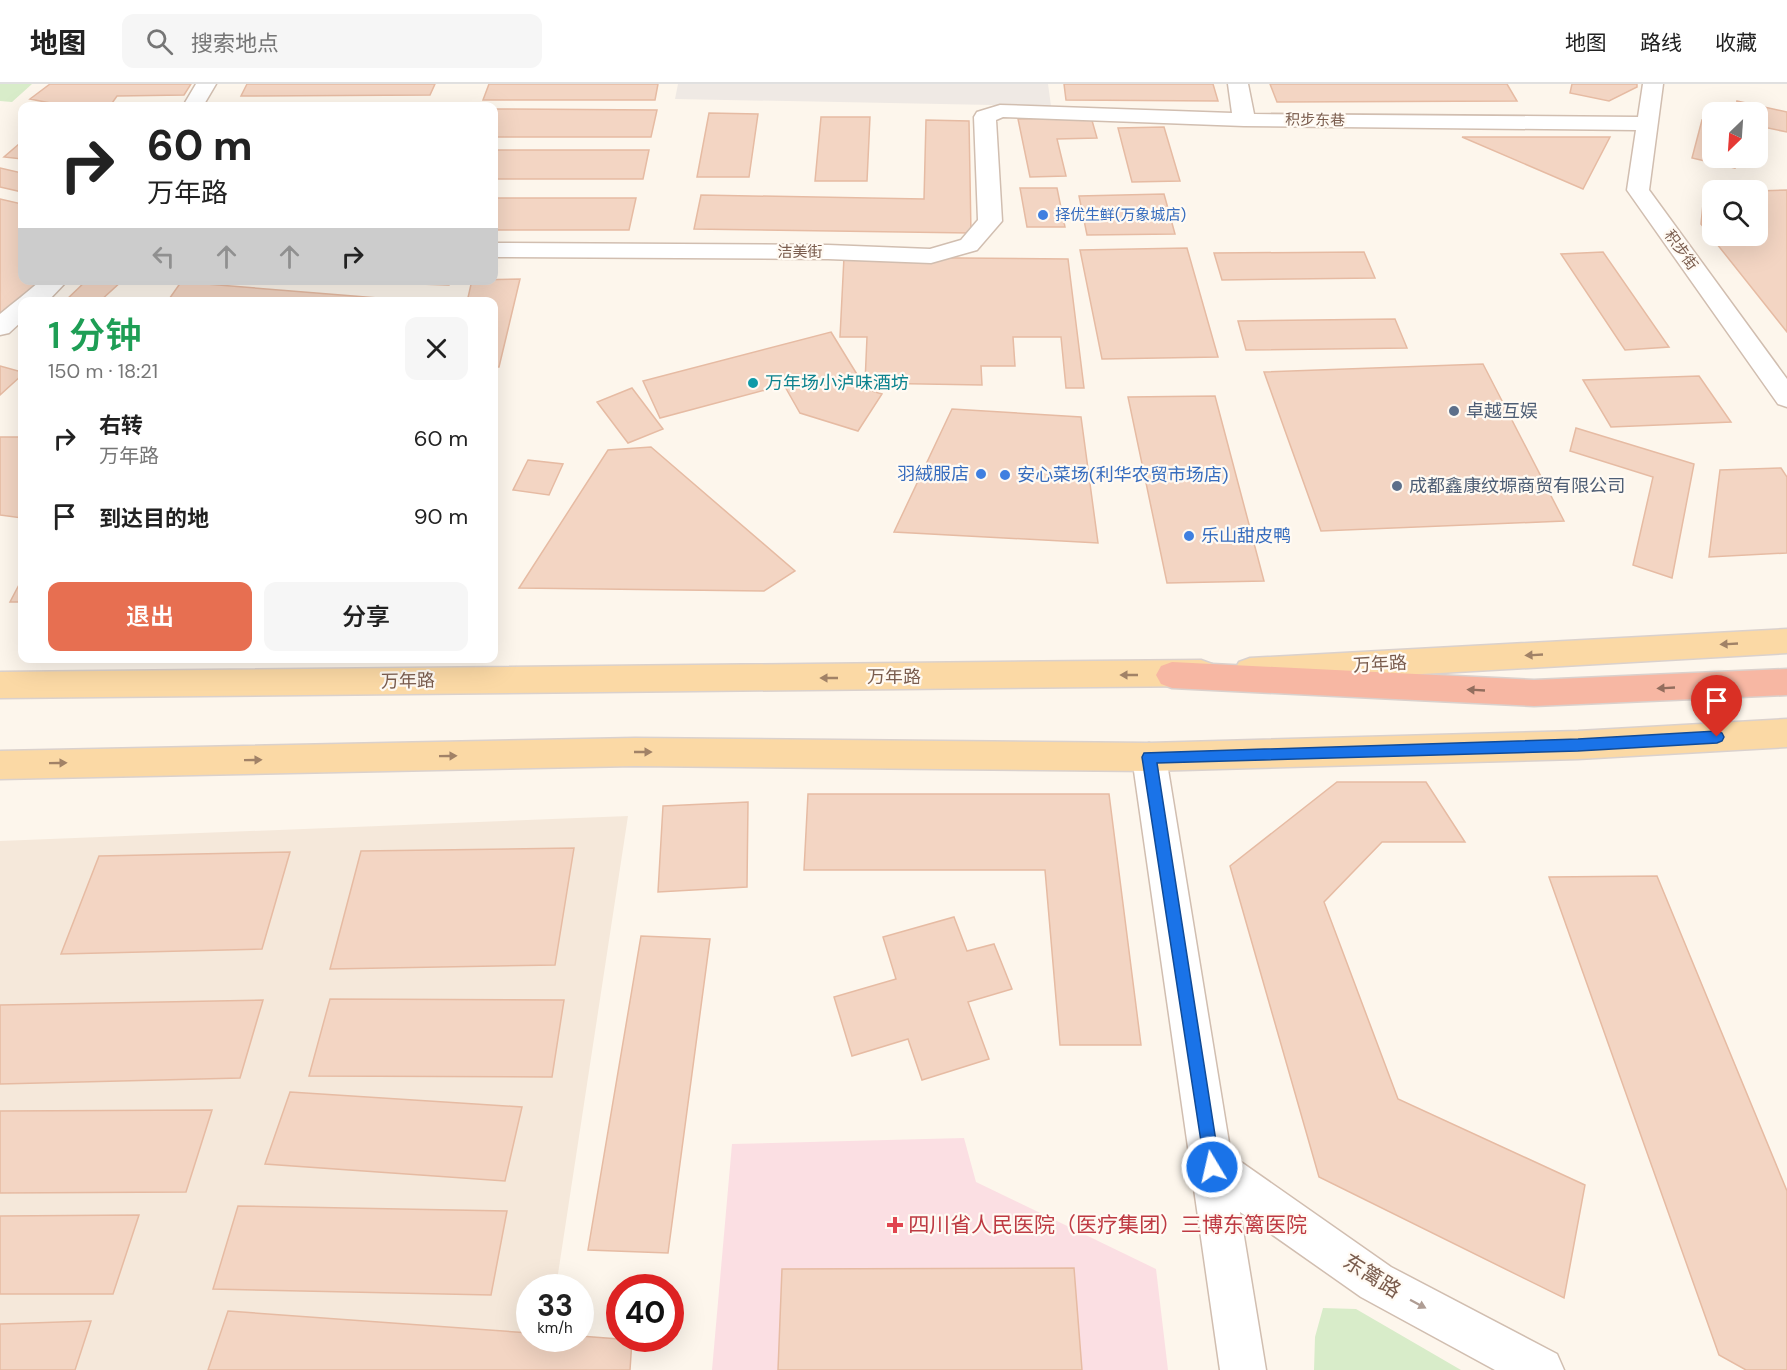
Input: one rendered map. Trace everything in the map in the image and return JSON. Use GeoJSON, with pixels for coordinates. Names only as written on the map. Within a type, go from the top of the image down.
{"type":"FeatureCollection","features":[{"type":"Feature","properties":{"kind":"highway"},"geometry":{"type":"LineString","coordinates":[[1172,675],[1534,693],[1787,682]]}},
{"type":"Feature","properties":{"kind":"main road","name":"万年路"},"geometry":{"type":"LineString","coordinates":[[0,685],[1172,675],[1787,641]]}},
{"type":"Feature","properties":{"kind":"main road"},"geometry":{"type":"LineString","coordinates":[[0,765],[635,752],[1149,757],[1578,745],[1787,733]]}},
{"type":"Feature","properties":{"kind":"street"},"geometry":{"type":"LineString","coordinates":[[195,102],[206,84]]}},
{"type":"Feature","properties":{"kind":"street"},"geometry":{"type":"LineString","coordinates":[[1238,84],[1244,120]]}},
{"type":"Feature","properties":{"kind":"street","name":"积步街"},"geometry":{"type":"LineString","coordinates":[[1653,84],[1638,190],[1787,398]]}},
{"type":"Feature","properties":{"kind":"street","name":"积步东巷"},"geometry":{"type":"LineString","coordinates":[[985,117],[1000,111],[1244,120],[1647,124]]}},
{"type":"Feature","properties":{"kind":"street","name":"洁美街"},"geometry":{"type":"LineString","coordinates":[[498,250],[828,252],[931,256],[969,245],[990,221],[985,117]]}},
{"type":"Feature","properties":{"kind":"street"},"geometry":{"type":"LineString","coordinates":[[37,297],[50,285]]}},
{"type":"Feature","properties":{"kind":"street"},"geometry":{"type":"LineString","coordinates":[[0,327],[18,311]]}},
{"type":"Feature","properties":{"kind":"street"},"geometry":{"type":"LineString","coordinates":[[1149,757],[1243,1370]]}},
{"type":"Feature","properties":{"kind":"street","name":"东篱路"},"geometry":{"type":"LineString","coordinates":[[1212,1167],[1376,1282],[1540,1370]]}},
{"type":"Feature","properties":{"kind":"shaded area"},"geometry":{"type":"Polygon","coordinates":[[[678,84],[1048,84],[1051,106],[675,99],[678,84]]]}},
{"type":"Feature","properties":{"kind":"shaded area"},"geometry":{"type":"Polygon","coordinates":[[[628,816],[558,1274],[516,1274],[516,1352],[536,1352],[543,1370],[0,1370],[0,841],[628,816]]]}},
{"type":"Feature","properties":{"kind":"shaded area","name":"四川省人民医院（医疗集团）三博东篱医院"},"geometry":{"type":"Polygon","coordinates":[[[964,1138],[976,1182],[1156,1269],[1168,1370],[712,1370],[732,1144],[964,1138]]]}},
{"type":"Feature","properties":{"kind":"green space"},"geometry":{"type":"Polygon","coordinates":[[[0,84],[32,84],[12,102],[0,101],[0,84]]]}},
{"type":"Feature","properties":{"kind":"green space"},"geometry":{"type":"Polygon","coordinates":[[[1323,1308],[1356,1309],[1461,1370],[1314,1370],[1315,1337],[1323,1308]]]}},
{"type":"Feature","properties":{"kind":"building"},"geometry":{"type":"Polygon","coordinates":[[[50,84],[191,84],[184,95],[117,96],[113,102],[46,102],[30,99],[50,84]]]}},
{"type":"Feature","properties":{"kind":"building"},"geometry":{"type":"Polygon","coordinates":[[[247,84],[435,84],[430,95],[241,96],[247,84]]]}},
{"type":"Feature","properties":{"kind":"building"},"geometry":{"type":"Polygon","coordinates":[[[489,84],[658,84],[655,100],[483,100],[489,84]]]}},
{"type":"Feature","properties":{"kind":"building"},"geometry":{"type":"Polygon","coordinates":[[[1064,84],[1213,84],[1218,101],[1066,100],[1064,84]]]}},
{"type":"Feature","properties":{"kind":"building"},"geometry":{"type":"Polygon","coordinates":[[[1270,84],[1507,84],[1517,101],[1277,102],[1270,84]]]}},
{"type":"Feature","properties":{"kind":"building"},"geometry":{"type":"Polygon","coordinates":[[[1572,84],[1637,84],[1637,87],[1609,101],[1570,93],[1572,84]]]}},
{"type":"Feature","properties":{"kind":"building"},"geometry":{"type":"Polygon","coordinates":[[[1768,108],[1787,112],[1787,132],[1768,128],[1768,108]]]}},
{"type":"Feature","properties":{"kind":"building"},"geometry":{"type":"Polygon","coordinates":[[[498,109],[657,110],[651,137],[498,137],[498,109]]]}},
{"type":"Feature","properties":{"kind":"building"},"geometry":{"type":"Polygon","coordinates":[[[709,113],[758,114],[749,177],[697,177],[709,113]]]}},
{"type":"Feature","properties":{"kind":"building"},"geometry":{"type":"Polygon","coordinates":[[[821,117],[870,117],[867,181],[815,181],[821,117]]]}},
{"type":"Feature","properties":{"kind":"building"},"geometry":{"type":"Polygon","coordinates":[[[1091,117],[1097,138],[1057,139],[1066,176],[1030,177],[1018,119],[1091,117]]]}},
{"type":"Feature","properties":{"kind":"building"},"geometry":{"type":"Polygon","coordinates":[[[926,120],[969,121],[971,233],[694,229],[701,195],[924,199],[926,120]]]}},
{"type":"Feature","properties":{"kind":"building"},"geometry":{"type":"Polygon","coordinates":[[[1702,120],[1702,160],[1692,158],[1702,120]]]}},
{"type":"Feature","properties":{"kind":"building"},"geometry":{"type":"Polygon","coordinates":[[[1164,127],[1180,181],[1132,182],[1118,128],[1164,127]]]}},
{"type":"Feature","properties":{"kind":"building"},"geometry":{"type":"Polygon","coordinates":[[[1462,137],[1610,137],[1583,189],[1462,137]]]}},
{"type":"Feature","properties":{"kind":"building"},"geometry":{"type":"Polygon","coordinates":[[[18,145],[18,159],[4,157],[18,145]]]}},
{"type":"Feature","properties":{"kind":"building"},"geometry":{"type":"Polygon","coordinates":[[[498,150],[649,150],[643,179],[498,179],[498,150]]]}},
{"type":"Feature","properties":{"kind":"building"},"geometry":{"type":"Polygon","coordinates":[[[0,168],[18,172],[18,191],[0,187],[0,168]]]}},
{"type":"Feature","properties":{"kind":"building"},"geometry":{"type":"Polygon","coordinates":[[[1020,188],[1057,188],[1065,227],[1027,227],[1020,188]]]}},
{"type":"Feature","properties":{"kind":"building"},"geometry":{"type":"Polygon","coordinates":[[[1787,190],[1787,332],[1719,246],[1768,246],[1768,191],[1787,190]]]}},
{"type":"Feature","properties":{"kind":"building"},"geometry":{"type":"Polygon","coordinates":[[[1164,194],[1175,234],[1087,235],[1079,196],[1164,194]]]}},
{"type":"Feature","properties":{"kind":"building"},"geometry":{"type":"Polygon","coordinates":[[[498,198],[636,198],[629,230],[498,230],[498,198]]]}},
{"type":"Feature","properties":{"kind":"building"},"geometry":{"type":"Polygon","coordinates":[[[0,199],[18,203],[18,285],[38,285],[24,297],[18,297],[18,302],[0,317],[0,199]]]}},
{"type":"Feature","properties":{"kind":"building"},"geometry":{"type":"Polygon","coordinates":[[[1187,248],[1218,357],[1102,359],[1080,250],[1187,248]]]}},
{"type":"Feature","properties":{"kind":"building"},"geometry":{"type":"Polygon","coordinates":[[[1364,252],[1375,278],[1222,280],[1214,253],[1364,252]]]}},
{"type":"Feature","properties":{"kind":"building"},"geometry":{"type":"Polygon","coordinates":[[[1603,252],[1669,347],[1625,350],[1561,254],[1603,252]]]}},
{"type":"Feature","properties":{"kind":"building"},"geometry":{"type":"Polygon","coordinates":[[[844,257],[1068,259],[1084,388],[1066,388],[1061,337],[1013,337],[1015,366],[981,366],[982,385],[865,383],[867,337],[840,337],[844,257]]]}},
{"type":"Feature","properties":{"kind":"building"},"geometry":{"type":"Polygon","coordinates":[[[498,279],[520,279],[499,367],[498,297],[468,297],[471,285],[498,285],[498,279]]]}},
{"type":"Feature","properties":{"kind":"building"},"geometry":{"type":"Polygon","coordinates":[[[82,285],[118,285],[104,297],[69,297],[82,285]]]}},
{"type":"Feature","properties":{"kind":"building"},"geometry":{"type":"Polygon","coordinates":[[[179,285],[218,285],[366,297],[170,297],[179,285]]]}},
{"type":"Feature","properties":{"kind":"building"},"geometry":{"type":"Polygon","coordinates":[[[1395,319],[1407,348],[1246,350],[1238,321],[1395,319]]]}},
{"type":"Feature","properties":{"kind":"building","name":"万年场小泸味酒坊"},"geometry":{"type":"Polygon","coordinates":[[[831,332],[866,389],[882,394],[858,431],[800,413],[784,385],[660,418],[643,381],[831,332]]]}},
{"type":"Feature","properties":{"kind":"building"},"geometry":{"type":"Polygon","coordinates":[[[1483,364],[1564,521],[1321,531],[1264,372],[1483,364]]]}},
{"type":"Feature","properties":{"kind":"building"},"geometry":{"type":"Polygon","coordinates":[[[0,366],[18,371],[18,379],[0,395],[0,366]]]}},
{"type":"Feature","properties":{"kind":"building"},"geometry":{"type":"Polygon","coordinates":[[[1699,376],[1731,422],[1611,427],[1583,380],[1699,376]]]}},
{"type":"Feature","properties":{"kind":"building"},"geometry":{"type":"Polygon","coordinates":[[[632,388],[663,429],[628,443],[597,402],[632,388]]]}},
{"type":"Feature","properties":{"kind":"building"},"geometry":{"type":"Polygon","coordinates":[[[1215,396],[1264,581],[1167,583],[1128,397],[1215,396]]]}},
{"type":"Feature","properties":{"kind":"building","name":"安心菜场(利华农贸市场店)"},"geometry":{"type":"Polygon","coordinates":[[[952,409],[1081,417],[1098,543],[894,532],[952,409]]]}},
{"type":"Feature","properties":{"kind":"building"},"geometry":{"type":"Polygon","coordinates":[[[1576,428],[1694,464],[1672,578],[1633,565],[1653,477],[1570,451],[1576,428]]]}},
{"type":"Feature","properties":{"kind":"building"},"geometry":{"type":"Polygon","coordinates":[[[0,437],[18,437],[18,517],[0,515],[0,437]]]}},
{"type":"Feature","properties":{"kind":"building"},"geometry":{"type":"Polygon","coordinates":[[[651,447],[795,571],[764,591],[519,588],[608,450],[651,447]]]}},
{"type":"Feature","properties":{"kind":"building"},"geometry":{"type":"Polygon","coordinates":[[[528,460],[563,464],[549,495],[513,490],[528,460]]]}},
{"type":"Feature","properties":{"kind":"building"},"geometry":{"type":"Polygon","coordinates":[[[1781,468],[1787,477],[1787,553],[1709,557],[1720,470],[1781,468]]]}},
{"type":"Feature","properties":{"kind":"building"},"geometry":{"type":"Polygon","coordinates":[[[18,587],[18,602],[10,602],[18,587]]]}},
{"type":"Feature","properties":{"kind":"building"},"geometry":{"type":"Polygon","coordinates":[[[1337,782],[1426,782],[1465,842],[1382,842],[1324,902],[1398,1099],[1585,1185],[1564,1298],[1319,1177],[1230,866],[1337,782]]]}},
{"type":"Feature","properties":{"kind":"building"},"geometry":{"type":"Polygon","coordinates":[[[808,794],[1109,794],[1141,1045],[1060,1045],[1045,870],[804,870],[808,794]]]}},
{"type":"Feature","properties":{"kind":"building"},"geometry":{"type":"Polygon","coordinates":[[[748,802],[747,887],[658,892],[663,806],[748,802]]]}},
{"type":"Feature","properties":{"kind":"building"},"geometry":{"type":"Polygon","coordinates":[[[574,848],[555,965],[330,969],[361,851],[574,848]]]}},
{"type":"Feature","properties":{"kind":"building"},"geometry":{"type":"Polygon","coordinates":[[[290,852],[262,949],[61,954],[99,856],[290,852]]]}},
{"type":"Feature","properties":{"kind":"building"},"geometry":{"type":"Polygon","coordinates":[[[1657,876],[1787,1191],[1787,1370],[1746,1370],[1719,1355],[1549,877],[1657,876]]]}},
{"type":"Feature","properties":{"kind":"building"},"geometry":{"type":"Polygon","coordinates":[[[954,917],[967,951],[994,944],[1012,989],[968,1002],[989,1059],[922,1080],[908,1039],[852,1056],[834,997],[896,979],[883,937],[954,917]]]}},
{"type":"Feature","properties":{"kind":"building"},"geometry":{"type":"Polygon","coordinates":[[[641,936],[710,939],[668,1253],[588,1250],[641,936]]]}},
{"type":"Feature","properties":{"kind":"building"},"geometry":{"type":"Polygon","coordinates":[[[330,999],[564,1000],[552,1077],[309,1076],[330,999]]]}},
{"type":"Feature","properties":{"kind":"building"},"geometry":{"type":"Polygon","coordinates":[[[263,1000],[240,1078],[0,1084],[0,1005],[263,1000]]]}},
{"type":"Feature","properties":{"kind":"building"},"geometry":{"type":"Polygon","coordinates":[[[290,1092],[522,1107],[505,1181],[265,1164],[290,1092]]]}},
{"type":"Feature","properties":{"kind":"building"},"geometry":{"type":"Polygon","coordinates":[[[212,1110],[186,1192],[0,1193],[0,1111],[212,1110]]]}},
{"type":"Feature","properties":{"kind":"building"},"geometry":{"type":"Polygon","coordinates":[[[238,1206],[507,1211],[491,1295],[213,1289],[238,1206]]]}},
{"type":"Feature","properties":{"kind":"building"},"geometry":{"type":"Polygon","coordinates":[[[139,1215],[113,1294],[0,1294],[0,1216],[139,1215]]]}},
{"type":"Feature","properties":{"kind":"building"},"geometry":{"type":"Polygon","coordinates":[[[1074,1268],[1082,1370],[778,1370],[782,1269],[1074,1268]]]}},
{"type":"Feature","properties":{"kind":"building"},"geometry":{"type":"Polygon","coordinates":[[[228,1311],[516,1332],[516,1352],[594,1352],[594,1337],[606,1338],[606,1352],[631,1352],[630,1370],[208,1370],[228,1311]]]}},
{"type":"Feature","properties":{"kind":"building"},"geometry":{"type":"Polygon","coordinates":[[[91,1321],[75,1370],[0,1370],[0,1324],[91,1321]]]}},
{"type":"Feature","properties":{"kind":"place","name":"择优生鲜(万象城店)"},"geometry":{"type":"Point","coordinates":[1043,215]}},
{"type":"Feature","properties":{"kind":"place","name":"万年场小泸味酒坊"},"geometry":{"type":"Point","coordinates":[753,383]}},
{"type":"Feature","properties":{"kind":"place","name":"卓越互娱"},"geometry":{"type":"Point","coordinates":[1454,411]}},
{"type":"Feature","properties":{"kind":"place","name":"羽絨服店"},"geometry":{"type":"Point","coordinates":[981,474]}},
{"type":"Feature","properties":{"kind":"place","name":"安心菜场(利华农贸市场店)"},"geometry":{"type":"Point","coordinates":[1005,475]}},
{"type":"Feature","properties":{"kind":"place","name":"成都鑫康纹塬商贸有限公司"},"geometry":{"type":"Point","coordinates":[1397,486]}},
{"type":"Feature","properties":{"kind":"place","name":"乐山甜皮鸭"},"geometry":{"type":"Point","coordinates":[1189,536]}},
{"type":"Feature","properties":{"kind":"place","name":"四川省人民医院（医疗集团）三博东篱医院"},"geometry":{"type":"Point","coordinates":[895,1225]}},
{"type":"Feature","properties":{"kind":"route"},"geometry":{"type":"LineString","coordinates":[[1212,1167],[1149,757],[1578,745],[1717,737]]}}]}
